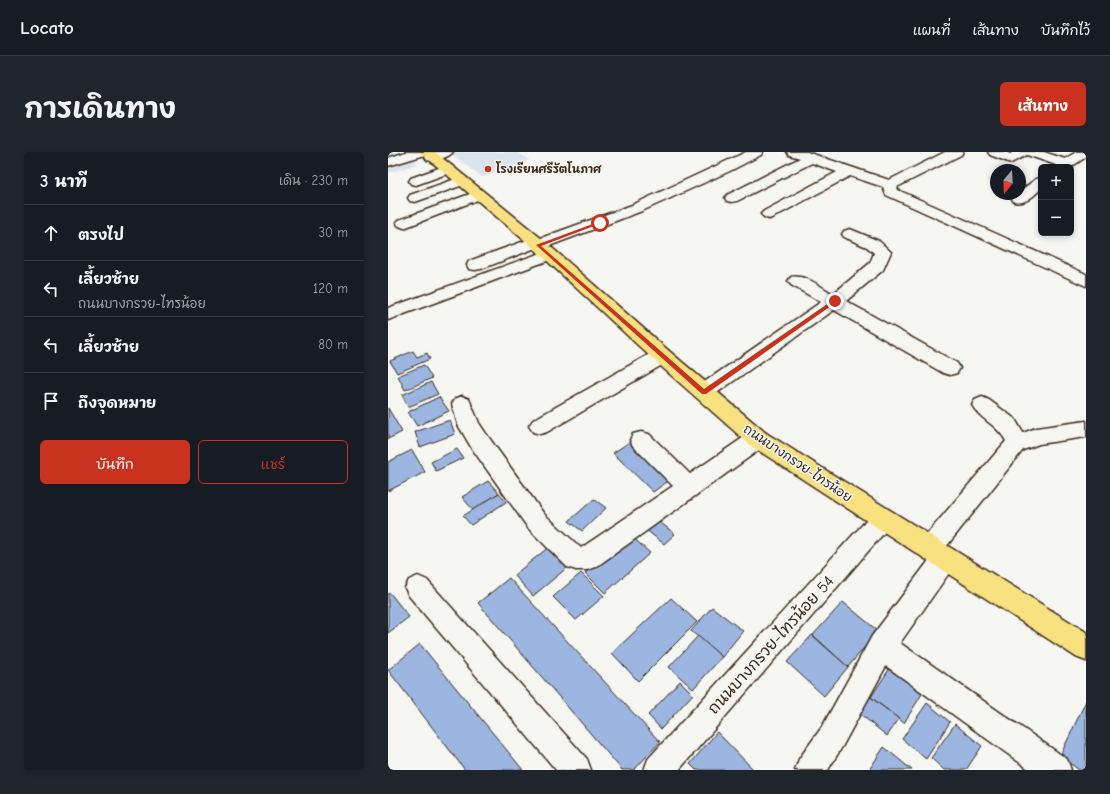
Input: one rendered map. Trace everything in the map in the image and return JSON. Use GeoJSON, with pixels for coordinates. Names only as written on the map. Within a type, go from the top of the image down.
{"type":"FeatureCollection","features":[{"type":"Feature","properties":{"kind":"main road","name":"ถนนบางกรวย-ไทรน้อย"},"geometry":{"type":"LineString","coordinates":[[431,153],[461,181],[541,247],[662,356],[758,439],[1086,647]]}},
{"type":"Feature","properties":{"kind":"street"},"geometry":{"type":"LineString","coordinates":[[388,314],[541,247],[637,208],[725,168],[755,152]]}},
{"type":"Feature","properties":{"kind":"street"},"geometry":{"type":"LineString","coordinates":[[794,152],[890,185],[956,152]]}},
{"type":"Feature","properties":{"kind":"street"},"geometry":{"type":"LineString","coordinates":[[995,152],[1008,164],[1012,158],[1022,152]]}},
{"type":"Feature","properties":{"kind":"street"},"geometry":{"type":"LineString","coordinates":[[1031,152],[1058,164]]}},
{"type":"Feature","properties":{"kind":"street"},"geometry":{"type":"LineString","coordinates":[[1066,164],[1084,152]]}},
{"type":"Feature","properties":{"kind":"street"},"geometry":{"type":"LineString","coordinates":[[394,158],[431,153]]}},
{"type":"Feature","properties":{"kind":"street"},"geometry":{"type":"LineString","coordinates":[[732,198],[811,158]]}},
{"type":"Feature","properties":{"kind":"street"},"geometry":{"type":"LineString","coordinates":[[416,181],[447,169]]}},
{"type":"Feature","properties":{"kind":"street"},"geometry":{"type":"LineString","coordinates":[[769,214],[848,171]]}},
{"type":"Feature","properties":{"kind":"street"},"geometry":{"type":"LineString","coordinates":[[415,198],[461,181]]}},
{"type":"Feature","properties":{"kind":"street"},"geometry":{"type":"LineString","coordinates":[[890,185],[890,189],[893,193],[1086,281]]}},
{"type":"Feature","properties":{"kind":"street"},"geometry":{"type":"LineString","coordinates":[[404,223],[478,195]]}},
{"type":"Feature","properties":{"kind":"street"},"geometry":{"type":"LineString","coordinates":[[704,392],[835,301],[877,266],[883,252],[873,244],[850,234]]}},
{"type":"Feature","properties":{"kind":"street"},"geometry":{"type":"LineString","coordinates":[[475,265],[541,247]]}},
{"type":"Feature","properties":{"kind":"street"},"geometry":{"type":"LineString","coordinates":[[797,281],[835,301],[950,368]]}},
{"type":"Feature","properties":{"kind":"street"},"geometry":{"type":"LineString","coordinates":[[540,426],[662,356]]}},
{"type":"Feature","properties":{"kind":"street"},"geometry":{"type":"LineString","coordinates":[[462,404],[469,425],[479,441],[536,521],[576,559],[587,560],[758,439]]}},
{"type":"Feature","properties":{"kind":"street"},"geometry":{"type":"LineString","coordinates":[[982,405],[1008,425],[1017,442]]}},
{"type":"Feature","properties":{"kind":"street"},"geometry":{"type":"LineString","coordinates":[[810,770],[832,737],[882,646],[938,553],[1017,442],[1025,441],[1036,436],[1086,429]]}},
{"type":"Feature","properties":{"kind":"street"},"geometry":{"type":"LineString","coordinates":[[641,440],[689,488]]}},
{"type":"Feature","properties":{"kind":"street","name":"ถนนบางกรวย-ไทรน้อย 54"},"geometry":{"type":"LineString","coordinates":[[659,770],[882,519]]}},
{"type":"Feature","properties":{"kind":"street"},"geometry":{"type":"LineString","coordinates":[[418,588],[576,770]]}},
{"type":"Feature","properties":{"kind":"street"},"geometry":{"type":"LineString","coordinates":[[882,646],[1056,770]]}},
{"type":"Feature","properties":{"kind":"shaded area"},"geometry":{"type":"Polygon","coordinates":[[[388,152],[406,152],[418,164],[388,173],[388,152]]]}},
{"type":"Feature","properties":{"kind":"shaded area","name":"โรงเรียนศรีรัตโนภาศ"},"geometry":{"type":"Polygon","coordinates":[[[517,152],[529,160],[482,177],[450,153],[517,152]]]}},
{"type":"Feature","properties":{"kind":"building"},"geometry":{"type":"Polygon","coordinates":[[[413,351],[417,357],[427,353],[430,359],[397,373],[390,361],[413,351]]]}},
{"type":"Feature","properties":{"kind":"building"},"geometry":{"type":"Polygon","coordinates":[[[424,365],[432,378],[405,390],[398,376],[424,365]]]}},
{"type":"Feature","properties":{"kind":"building"},"geometry":{"type":"Polygon","coordinates":[[[431,382],[438,394],[408,407],[402,395],[431,382]]]}},
{"type":"Feature","properties":{"kind":"building"},"geometry":{"type":"Polygon","coordinates":[[[439,397],[449,411],[417,426],[408,412],[439,397]]]}},
{"type":"Feature","properties":{"kind":"building"},"geometry":{"type":"Polygon","coordinates":[[[388,408],[402,432],[388,439],[388,408]]]}},
{"type":"Feature","properties":{"kind":"building"},"geometry":{"type":"Polygon","coordinates":[[[450,420],[455,434],[420,447],[415,432],[450,420]]]}},
{"type":"Feature","properties":{"kind":"building"},"geometry":{"type":"Polygon","coordinates":[[[631,441],[671,479],[653,492],[613,453],[631,441]]]}},
{"type":"Feature","properties":{"kind":"building"},"geometry":{"type":"Polygon","coordinates":[[[457,449],[463,458],[436,471],[431,462],[457,449]]]}},
{"type":"Feature","properties":{"kind":"building"},"geometry":{"type":"Polygon","coordinates":[[[412,450],[425,472],[388,491],[388,462],[412,450]]]}},
{"type":"Feature","properties":{"kind":"building"},"geometry":{"type":"Polygon","coordinates":[[[488,481],[499,493],[473,510],[462,497],[488,481]]]}},
{"type":"Feature","properties":{"kind":"building"},"geometry":{"type":"Polygon","coordinates":[[[499,493],[506,502],[471,525],[463,516],[499,493]]]}},
{"type":"Feature","properties":{"kind":"building"},"geometry":{"type":"Polygon","coordinates":[[[594,499],[606,508],[582,531],[569,521],[594,499]]]}},
{"type":"Feature","properties":{"kind":"building"},"geometry":{"type":"Polygon","coordinates":[[[656,519],[675,534],[664,544],[645,529],[656,519]]]}},
{"type":"Feature","properties":{"kind":"building"},"geometry":{"type":"Polygon","coordinates":[[[630,535],[650,553],[605,593],[585,573],[630,535]]]}},
{"type":"Feature","properties":{"kind":"building"},"geometry":{"type":"Polygon","coordinates":[[[555,542],[575,561],[533,596],[514,575],[555,542]]]}},
{"type":"Feature","properties":{"kind":"building"},"geometry":{"type":"Polygon","coordinates":[[[581,573],[604,596],[576,620],[553,597],[581,573]]]}},
{"type":"Feature","properties":{"kind":"building"},"geometry":{"type":"Polygon","coordinates":[[[509,578],[660,742],[634,770],[622,770],[478,603],[509,578]]]}},
{"type":"Feature","properties":{"kind":"building"},"geometry":{"type":"Polygon","coordinates":[[[390,593],[409,617],[388,633],[388,594],[390,593]]]}},
{"type":"Feature","properties":{"kind":"building"},"geometry":{"type":"Polygon","coordinates":[[[671,598],[697,622],[638,681],[612,653],[671,598]]]}},
{"type":"Feature","properties":{"kind":"building"},"geometry":{"type":"Polygon","coordinates":[[[843,602],[878,631],[848,667],[813,635],[843,602]]]}},
{"type":"Feature","properties":{"kind":"building"},"geometry":{"type":"Polygon","coordinates":[[[712,607],[743,631],[722,657],[691,631],[712,607]]]}},
{"type":"Feature","properties":{"kind":"building"},"geometry":{"type":"Polygon","coordinates":[[[812,635],[848,667],[824,696],[787,662],[812,635]]]}},
{"type":"Feature","properties":{"kind":"building"},"geometry":{"type":"Polygon","coordinates":[[[698,636],[722,657],[693,689],[669,667],[698,636]]]}},
{"type":"Feature","properties":{"kind":"building"},"geometry":{"type":"Polygon","coordinates":[[[420,644],[523,770],[465,770],[388,670],[420,644]]]}},
{"type":"Feature","properties":{"kind":"building"},"geometry":{"type":"Polygon","coordinates":[[[892,665],[925,689],[904,723],[871,697],[892,665]]]}},
{"type":"Feature","properties":{"kind":"building"},"geometry":{"type":"Polygon","coordinates":[[[680,681],[693,694],[661,729],[648,715],[680,681]]]}},
{"type":"Feature","properties":{"kind":"building"},"geometry":{"type":"Polygon","coordinates":[[[865,693],[899,719],[887,736],[854,709],[865,693]]]}},
{"type":"Feature","properties":{"kind":"building"},"geometry":{"type":"Polygon","coordinates":[[[1086,701],[1086,770],[1079,770],[1060,756],[1086,701]]]}},
{"type":"Feature","properties":{"kind":"building"},"geometry":{"type":"Polygon","coordinates":[[[927,703],[950,722],[926,759],[902,739],[927,703]]]}},
{"type":"Feature","properties":{"kind":"building"},"geometry":{"type":"Polygon","coordinates":[[[955,724],[982,746],[966,770],[944,770],[931,758],[955,724]]]}},
{"type":"Feature","properties":{"kind":"building"},"geometry":{"type":"Polygon","coordinates":[[[717,732],[754,770],[696,770],[690,764],[717,732]]]}},
{"type":"Feature","properties":{"kind":"building"},"geometry":{"type":"Polygon","coordinates":[[[884,747],[912,770],[869,770],[884,747]]]}},
{"type":"Feature","properties":{"kind":"place","name":"โรงเรียนศรีรัตโนภาศ"},"geometry":{"type":"Point","coordinates":[488,169]}},
{"type":"Feature","properties":{"kind":"route"},"geometry":{"type":"LineString","coordinates":[[600,223],[538,245],[704,392],[835,301]]}}]}
